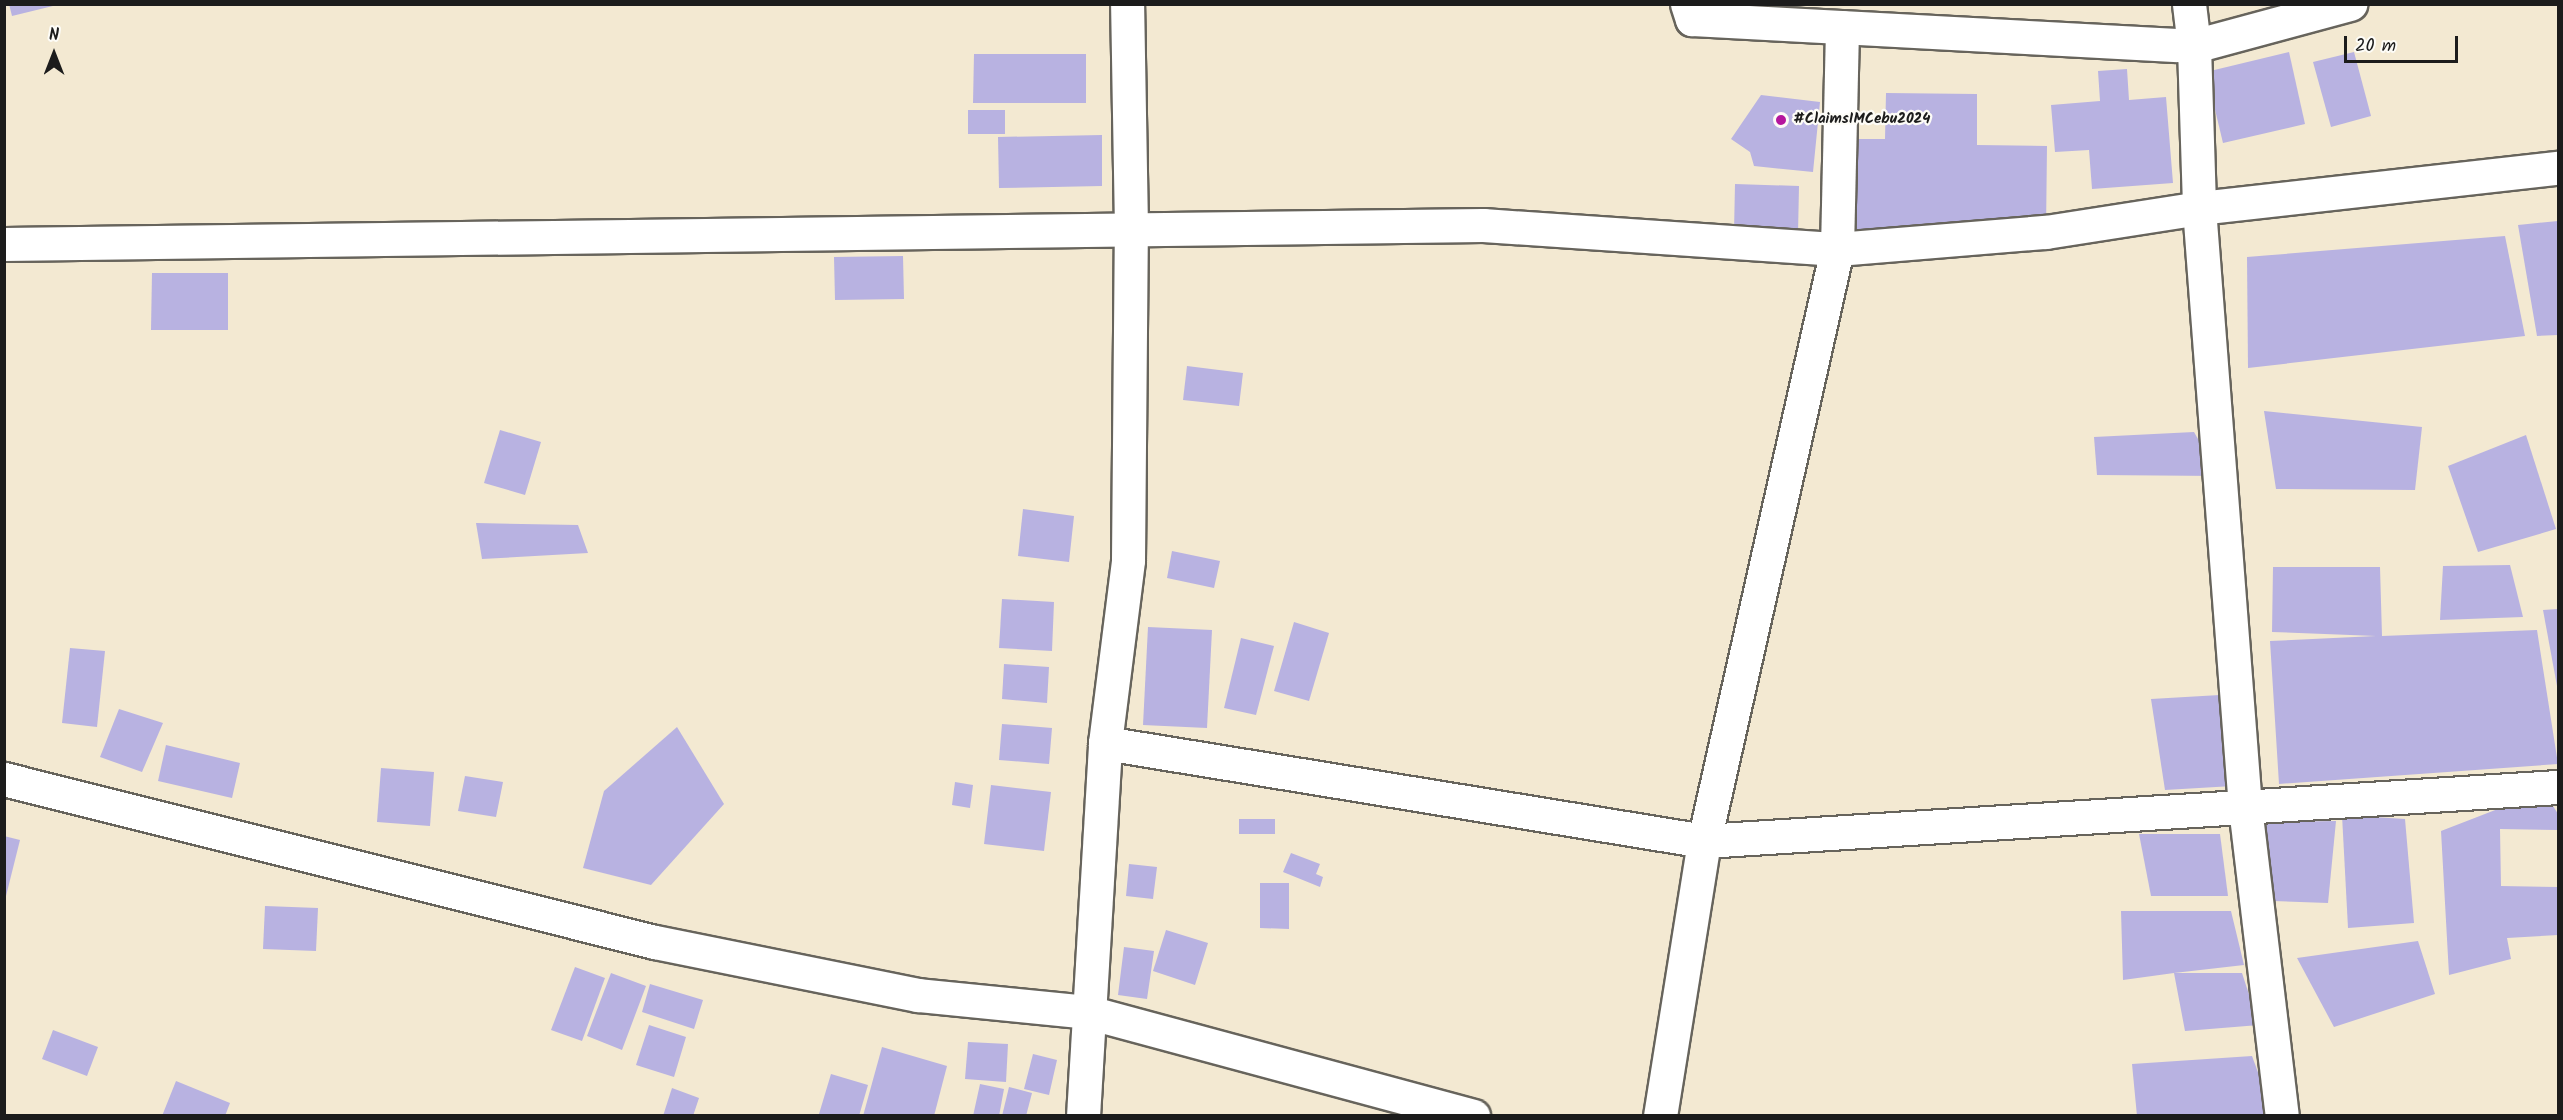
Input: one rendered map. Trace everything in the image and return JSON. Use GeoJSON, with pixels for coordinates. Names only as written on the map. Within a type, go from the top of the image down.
{"type":"FeatureCollection","features":[{"type":"Feature","properties":{"kind":"street"},"geometry":{"type":"LineString","coordinates":[[1083,1116],[1105,743],[1128,560],[1131,228],[1127,4]]}},
{"type":"Feature","properties":{"kind":"street"},"geometry":{"type":"LineString","coordinates":[[1687,4],[1692,19],[2194,46],[2350,4]]}},
{"type":"Feature","properties":{"kind":"street"},"geometry":{"type":"LineString","coordinates":[[2189,4],[2194,46],[2199,208],[2245,807],[2282,1116]]}},
{"type":"Feature","properties":{"kind":"street"},"geometry":{"type":"LineString","coordinates":[[1660,1116],[1704,841],[1837,249],[1842,27]]}},
{"type":"Feature","properties":{"kind":"street"},"geometry":{"type":"LineString","coordinates":[[4,244],[1483,225],[1837,249],[2046,232],[2199,208],[2559,168]]}},
{"type":"Feature","properties":{"kind":"street"},"geometry":{"type":"LineString","coordinates":[[1105,743],[1704,841],[2559,787]]}},
{"type":"Feature","properties":{"kind":"street"},"geometry":{"type":"LineString","coordinates":[[4,778],[655,942],[918,995],[1088,1012],[1473,1116]]}},
{"type":"Feature","properties":{"kind":"building"},"geometry":{"type":"Polygon","coordinates":[[[9,4],[57,4],[57,5],[12,16],[9,4]]]}},
{"type":"Feature","properties":{"kind":"building"},"geometry":{"type":"Polygon","coordinates":[[[2289,52],[2305,124],[2223,143],[2206,72],[2289,52]]]}},
{"type":"Feature","properties":{"kind":"building"},"geometry":{"type":"Polygon","coordinates":[[[2354,52],[2371,116],[2331,127],[2313,62],[2354,52]]]}},
{"type":"Feature","properties":{"kind":"building"},"geometry":{"type":"Polygon","coordinates":[[[974,54],[1086,54],[1086,103],[973,103],[974,54]]]}},
{"type":"Feature","properties":{"kind":"building"},"geometry":{"type":"Polygon","coordinates":[[[2127,69],[2129,100],[2166,97],[2173,183],[2092,189],[2089,150],[2055,152],[2051,105],[2100,101],[2098,71],[2127,69]]]}},
{"type":"Feature","properties":{"kind":"building"},"geometry":{"type":"Polygon","coordinates":[[[1886,93],[1977,94],[1977,145],[2047,146],[2046,232],[1847,229],[1849,139],[1885,139],[1886,93]]]}},
{"type":"Feature","properties":{"kind":"building","name":"#ClaimsIMCebu2024"},"geometry":{"type":"Polygon","coordinates":[[[1761,95],[1820,102],[1813,172],[1754,166],[1750,152],[1731,139],[1761,95]]]}},
{"type":"Feature","properties":{"kind":"building"},"geometry":{"type":"Polygon","coordinates":[[[968,110],[1005,110],[1005,134],[968,134],[968,110]]]}},
{"type":"Feature","properties":{"kind":"building"},"geometry":{"type":"Polygon","coordinates":[[[1102,135],[1102,186],[999,188],[998,137],[1102,135]]]}},
{"type":"Feature","properties":{"kind":"building"},"geometry":{"type":"Polygon","coordinates":[[[1735,184],[1799,186],[1798,234],[1734,232],[1735,184]]]}},
{"type":"Feature","properties":{"kind":"building"},"geometry":{"type":"Polygon","coordinates":[[[2558,221],[2558,335],[2537,336],[2518,225],[2558,221]]]}},
{"type":"Feature","properties":{"kind":"building"},"geometry":{"type":"Polygon","coordinates":[[[2505,236],[2525,336],[2248,368],[2247,257],[2505,236]]]}},
{"type":"Feature","properties":{"kind":"building"},"geometry":{"type":"Polygon","coordinates":[[[903,256],[904,299],[835,300],[834,257],[903,256]]]}},
{"type":"Feature","properties":{"kind":"building"},"geometry":{"type":"Polygon","coordinates":[[[152,273],[228,273],[228,330],[151,330],[152,273]]]}},
{"type":"Feature","properties":{"kind":"building"},"geometry":{"type":"Polygon","coordinates":[[[1187,366],[1243,373],[1239,406],[1183,400],[1187,366]]]}},
{"type":"Feature","properties":{"kind":"building"},"geometry":{"type":"Polygon","coordinates":[[[2264,411],[2422,427],[2415,490],[2276,489],[2264,411]]]}},
{"type":"Feature","properties":{"kind":"building"},"geometry":{"type":"Polygon","coordinates":[[[500,430],[541,442],[525,495],[484,483],[500,430]]]}},
{"type":"Feature","properties":{"kind":"building"},"geometry":{"type":"Polygon","coordinates":[[[2194,432],[2219,476],[2097,475],[2094,437],[2194,432]]]}},
{"type":"Feature","properties":{"kind":"building"},"geometry":{"type":"Polygon","coordinates":[[[2526,435],[2556,529],[2478,552],[2448,466],[2526,435]]]}},
{"type":"Feature","properties":{"kind":"building"},"geometry":{"type":"Polygon","coordinates":[[[1023,509],[1074,516],[1069,562],[1018,556],[1023,509]]]}},
{"type":"Feature","properties":{"kind":"building"},"geometry":{"type":"Polygon","coordinates":[[[476,523],[578,525],[588,553],[482,559],[476,523]]]}},
{"type":"Feature","properties":{"kind":"building"},"geometry":{"type":"Polygon","coordinates":[[[1172,551],[1220,561],[1214,588],[1167,578],[1172,551]]]}},
{"type":"Feature","properties":{"kind":"building"},"geometry":{"type":"Polygon","coordinates":[[[2510,565],[2523,617],[2440,620],[2443,566],[2510,565]]]}},
{"type":"Feature","properties":{"kind":"building"},"geometry":{"type":"Polygon","coordinates":[[[2273,567],[2380,567],[2382,636],[2537,630],[2558,764],[2279,784],[2270,641],[2376,636],[2272,632],[2273,567]]]}},
{"type":"Feature","properties":{"kind":"building"},"geometry":{"type":"Polygon","coordinates":[[[1002,599],[1054,602],[1052,651],[999,648],[1002,599]]]}},
{"type":"Feature","properties":{"kind":"building"},"geometry":{"type":"Polygon","coordinates":[[[2558,609],[2558,686],[2557,686],[2543,610],[2558,609]]]}},
{"type":"Feature","properties":{"kind":"building"},"geometry":{"type":"Polygon","coordinates":[[[1294,622],[1329,633],[1309,701],[1274,691],[1294,622]]]}},
{"type":"Feature","properties":{"kind":"building"},"geometry":{"type":"Polygon","coordinates":[[[1148,627],[1212,630],[1207,728],[1143,725],[1148,627]]]}},
{"type":"Feature","properties":{"kind":"building"},"geometry":{"type":"Polygon","coordinates":[[[1241,638],[1274,646],[1256,715],[1224,708],[1241,638]]]}},
{"type":"Feature","properties":{"kind":"building"},"geometry":{"type":"Polygon","coordinates":[[[70,648],[105,651],[97,727],[62,723],[70,648]]]}},
{"type":"Feature","properties":{"kind":"building"},"geometry":{"type":"Polygon","coordinates":[[[1004,664],[1049,667],[1047,703],[1002,699],[1004,664]]]}},
{"type":"Feature","properties":{"kind":"building"},"geometry":{"type":"Polygon","coordinates":[[[2237,694],[2233,786],[2165,790],[2151,699],[2237,694]]]}},
{"type":"Feature","properties":{"kind":"building"},"geometry":{"type":"Polygon","coordinates":[[[119,709],[163,723],[142,772],[100,757],[119,709]]]}},
{"type":"Feature","properties":{"kind":"building"},"geometry":{"type":"Polygon","coordinates":[[[1002,724],[1052,728],[1049,764],[999,760],[1002,724]]]}},
{"type":"Feature","properties":{"kind":"building"},"geometry":{"type":"Polygon","coordinates":[[[677,727],[724,804],[651,885],[583,868],[604,791],[677,727]]]}},
{"type":"Feature","properties":{"kind":"building"},"geometry":{"type":"Polygon","coordinates":[[[166,745],[240,763],[232,798],[158,781],[166,745]]]}},
{"type":"Feature","properties":{"kind":"building"},"geometry":{"type":"Polygon","coordinates":[[[381,768],[434,772],[430,826],[377,822],[381,768]]]}},
{"type":"Feature","properties":{"kind":"building"},"geometry":{"type":"Polygon","coordinates":[[[465,776],[503,782],[496,817],[458,811],[465,776]]]}},
{"type":"Feature","properties":{"kind":"building"},"geometry":{"type":"Polygon","coordinates":[[[955,782],[973,785],[970,808],[952,805],[955,782]]]}},
{"type":"Feature","properties":{"kind":"building"},"geometry":{"type":"Polygon","coordinates":[[[991,785],[1051,792],[1044,851],[984,844],[991,785]]]}},
{"type":"Feature","properties":{"kind":"building"},"geometry":{"type":"Polygon","coordinates":[[[2550,801],[2558,814],[2558,830],[2500,829],[2501,886],[2558,887],[2558,935],[2507,938],[2511,959],[2449,975],[2441,831],[2503,807],[2550,801]]]}},
{"type":"Feature","properties":{"kind":"building"},"geometry":{"type":"Polygon","coordinates":[[[2342,815],[2405,819],[2414,923],[2348,928],[2342,815]]]}},
{"type":"Feature","properties":{"kind":"building"},"geometry":{"type":"Polygon","coordinates":[[[1239,819],[1275,819],[1275,834],[1239,834],[1239,819]]]}},
{"type":"Feature","properties":{"kind":"building"},"geometry":{"type":"Polygon","coordinates":[[[2336,821],[2328,903],[2273,901],[2262,822],[2336,821]]]}},
{"type":"Feature","properties":{"kind":"building"},"geometry":{"type":"Polygon","coordinates":[[[2139,834],[2220,834],[2228,896],[2151,896],[2139,834]]]}},
{"type":"Feature","properties":{"kind":"building"},"geometry":{"type":"Polygon","coordinates":[[[4,836],[20,840],[5,900],[4,900],[4,836]]]}},
{"type":"Feature","properties":{"kind":"building"},"geometry":{"type":"Polygon","coordinates":[[[1291,853],[1320,864],[1316,874],[1323,877],[1320,887],[1283,872],[1291,853]]]}},
{"type":"Feature","properties":{"kind":"building"},"geometry":{"type":"Polygon","coordinates":[[[1129,864],[1157,867],[1153,899],[1126,896],[1129,864]]]}},
{"type":"Feature","properties":{"kind":"building"},"geometry":{"type":"Polygon","coordinates":[[[1260,883],[1289,883],[1289,929],[1260,928],[1260,883]]]}},
{"type":"Feature","properties":{"kind":"building"},"geometry":{"type":"Polygon","coordinates":[[[265,906],[318,908],[316,951],[263,949],[265,906]]]}},
{"type":"Feature","properties":{"kind":"building"},"geometry":{"type":"Polygon","coordinates":[[[2121,911],[2231,911],[2244,965],[2123,980],[2121,911]]]}},
{"type":"Feature","properties":{"kind":"building"},"geometry":{"type":"Polygon","coordinates":[[[1166,930],[1208,943],[1195,985],[1153,971],[1166,930]]]}},
{"type":"Feature","properties":{"kind":"building"},"geometry":{"type":"Polygon","coordinates":[[[2418,941],[2435,994],[2334,1027],[2297,958],[2418,941]]]}},
{"type":"Feature","properties":{"kind":"building"},"geometry":{"type":"Polygon","coordinates":[[[1124,947],[1154,951],[1147,999],[1118,995],[1124,947]]]}},
{"type":"Feature","properties":{"kind":"building"},"geometry":{"type":"Polygon","coordinates":[[[575,967],[605,978],[582,1041],[551,1030],[575,967]]]}},
{"type":"Feature","properties":{"kind":"building"},"geometry":{"type":"Polygon","coordinates":[[[611,973],[646,986],[622,1050],[587,1036],[611,973]]]}},
{"type":"Feature","properties":{"kind":"building"},"geometry":{"type":"Polygon","coordinates":[[[2174,973],[2242,973],[2259,1025],[2185,1031],[2174,973]]]}},
{"type":"Feature","properties":{"kind":"building"},"geometry":{"type":"Polygon","coordinates":[[[650,984],[703,1000],[694,1029],[642,1012],[650,984]]]}},
{"type":"Feature","properties":{"kind":"building"},"geometry":{"type":"Polygon","coordinates":[[[649,1025],[686,1037],[674,1077],[636,1065],[649,1025]]]}},
{"type":"Feature","properties":{"kind":"building"},"geometry":{"type":"Polygon","coordinates":[[[53,1030],[98,1047],[87,1076],[42,1059],[53,1030]]]}},
{"type":"Feature","properties":{"kind":"building"},"geometry":{"type":"Polygon","coordinates":[[[968,1042],[1008,1044],[1006,1082],[965,1079],[968,1042]]]}},
{"type":"Feature","properties":{"kind":"building"},"geometry":{"type":"Polygon","coordinates":[[[882,1047],[947,1066],[934,1116],[863,1116],[882,1047]]]}},
{"type":"Feature","properties":{"kind":"building"},"geometry":{"type":"Polygon","coordinates":[[[1033,1054],[1057,1060],[1049,1095],[1024,1089],[1033,1054]]]}},
{"type":"Feature","properties":{"kind":"building"},"geometry":{"type":"Polygon","coordinates":[[[2252,1056],[2274,1116],[2137,1116],[2132,1064],[2252,1056]]]}},
{"type":"Feature","properties":{"kind":"building"},"geometry":{"type":"Polygon","coordinates":[[[831,1074],[868,1085],[859,1116],[819,1114],[831,1074]]]}},
{"type":"Feature","properties":{"kind":"building"},"geometry":{"type":"Polygon","coordinates":[[[176,1081],[230,1103],[225,1116],[162,1116],[176,1081]]]}},
{"type":"Feature","properties":{"kind":"building"},"geometry":{"type":"Polygon","coordinates":[[[980,1084],[1004,1089],[999,1116],[973,1116],[980,1084]]]}},
{"type":"Feature","properties":{"kind":"building"},"geometry":{"type":"Polygon","coordinates":[[[1009,1087],[1032,1093],[1026,1116],[1002,1116],[1009,1087]]]}},
{"type":"Feature","properties":{"kind":"building"},"geometry":{"type":"Polygon","coordinates":[[[672,1088],[699,1098],[693,1116],[663,1116],[672,1088]]]}},
{"type":"Feature","properties":{"kind":"place","name":"#ClaimsIMCebu2024"},"geometry":{"type":"Point","coordinates":[1781,120]}}]}
